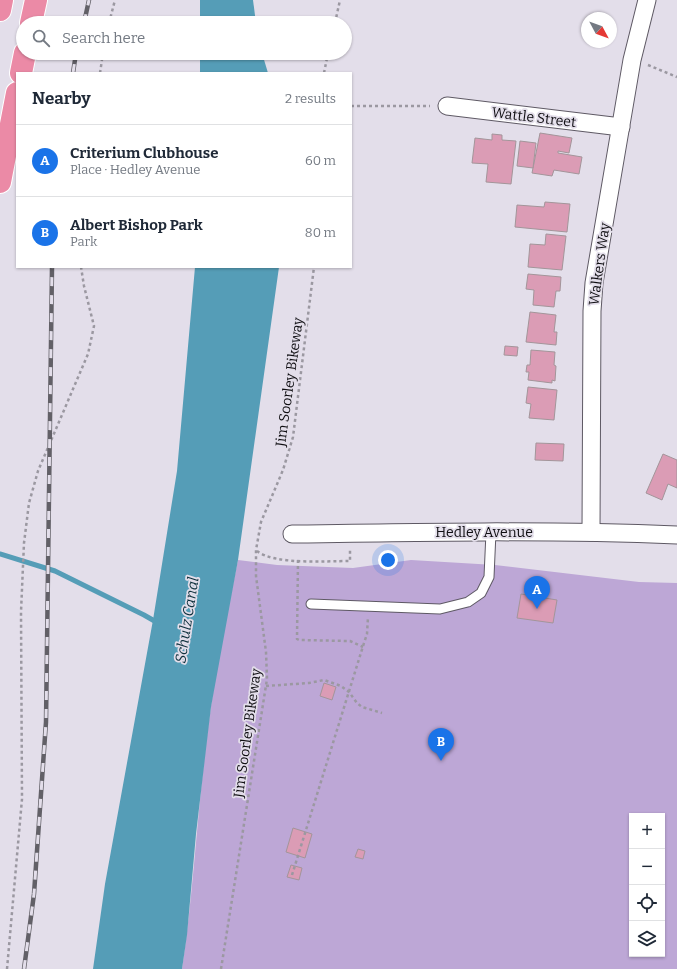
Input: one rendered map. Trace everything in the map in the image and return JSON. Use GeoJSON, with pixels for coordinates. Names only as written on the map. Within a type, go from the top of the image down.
{"type":"FeatureCollection","features":[{"type":"Feature","properties":{"kind":"highway"},"geometry":{"type":"LineString","coordinates":[[0,10],[2,0]]}},
{"type":"Feature","properties":{"kind":"highway"},"geometry":{"type":"LineString","coordinates":[[33,16],[36,0]]}},
{"type":"Feature","properties":{"kind":"highway"},"geometry":{"type":"LineString","coordinates":[[21,72],[24,60]]}},
{"type":"Feature","properties":{"kind":"highway"},"geometry":{"type":"LineString","coordinates":[[0,182],[16,98]]}},
{"type":"Feature","properties":{"kind":"street","name":"Walkers Way"},"geometry":{"type":"LineString","coordinates":[[591,532],[592,319],[594,283],[632,60],[647,0]]}},
{"type":"Feature","properties":{"kind":"street","name":"Wattle Street"},"geometry":{"type":"LineString","coordinates":[[447,106],[621,127]]}},
{"type":"Feature","properties":{"kind":"street","name":"Hedley Avenue"},"geometry":{"type":"LineString","coordinates":[[292,534],[591,532],[677,535]]}},
{"type":"Feature","properties":{"kind":"lane"},"geometry":{"type":"LineString","coordinates":[[311,604],[440,608],[468,602],[481,593],[489,577],[491,532]]}},
{"type":"Feature","properties":{"kind":"path"},"geometry":{"type":"LineString","coordinates":[[111,16],[115,0]]}},
{"type":"Feature","properties":{"kind":"path"},"geometry":{"type":"LineString","coordinates":[[337,16],[340,0]]}},
{"type":"Feature","properties":{"kind":"path"},"geometry":{"type":"LineString","coordinates":[[100,72],[102,60]]}},
{"type":"Feature","properties":{"kind":"path"},"geometry":{"type":"LineString","coordinates":[[324,72],[327,60]]}},
{"type":"Feature","properties":{"kind":"path"},"geometry":{"type":"LineString","coordinates":[[632,60],[652,66],[677,77]]}},
{"type":"Feature","properties":{"kind":"path"},"geometry":{"type":"LineString","coordinates":[[352,106],[447,106]]}},
{"type":"Feature","properties":{"kind":"path"},"geometry":{"type":"LineString","coordinates":[[7,969],[22,799],[21,612],[24,543],[29,503],[38,471],[88,354],[94,326],[81,268]]}},
{"type":"Feature","properties":{"kind":"path","name":"Jim Soorley Bikeway"},"geometry":{"type":"LineString","coordinates":[[222,969],[266,686],[266,652],[256,581],[256,550],[261,522],[283,470],[293,436],[314,268]]}},
{"type":"Feature","properties":{"kind":"path"},"geometry":{"type":"LineString","coordinates":[[256,550],[262,555],[273,559],[350,561],[351,533]]}},
{"type":"Feature","properties":{"kind":"path"},"geometry":{"type":"LineString","coordinates":[[298,560],[297,639],[350,641],[363,647]]}},
{"type":"Feature","properties":{"kind":"path"},"geometry":{"type":"LineString","coordinates":[[292,876],[363,647],[368,629],[369,606]]}},
{"type":"Feature","properties":{"kind":"path"},"geometry":{"type":"LineString","coordinates":[[266,686],[309,683],[322,680],[339,685],[349,692],[362,707],[382,713]]}},
{"type":"Feature","properties":{"kind":"shaded area"},"geometry":{"type":"Polygon","coordinates":[[[238,560],[277,565],[353,568],[411,560],[495,565],[639,582],[677,583],[677,969],[182,969],[211,706],[223,633],[238,560]]]}},
{"type":"Feature","properties":{"kind":"water"},"geometry":{"type":"Polygon","coordinates":[[[200,0],[253,0],[255,16],[200,16],[200,0]]]}},
{"type":"Feature","properties":{"kind":"water"},"geometry":{"type":"Polygon","coordinates":[[[200,60],[264,60],[268,72],[200,72],[200,60]]]}},
{"type":"Feature","properties":{"kind":"water","name":"Schulz Canal"},"geometry":{"type":"Polygon","coordinates":[[[195,268],[279,268],[238,560],[211,707],[196,834],[187,935],[182,969],[93,969],[105,884],[153,620],[177,471],[195,268]]]}},
{"type":"Feature","properties":{"kind":"building"},"geometry":{"type":"Polygon","coordinates":[[[540,133],[572,138],[569,153],[558,151],[558,153],[582,157],[579,174],[554,170],[552,176],[532,173],[540,133]]]}},
{"type":"Feature","properties":{"kind":"building"},"geometry":{"type":"Polygon","coordinates":[[[492,134],[502,135],[502,140],[516,141],[511,184],[486,182],[488,164],[472,163],[475,138],[492,140],[492,134]]]}},
{"type":"Feature","properties":{"kind":"building"},"geometry":{"type":"Polygon","coordinates":[[[520,141],[536,143],[533,168],[517,166],[520,141]]]}},
{"type":"Feature","properties":{"kind":"building"},"geometry":{"type":"Polygon","coordinates":[[[545,202],[570,204],[567,232],[515,227],[517,205],[544,207],[545,202]]]}},
{"type":"Feature","properties":{"kind":"building"},"geometry":{"type":"Polygon","coordinates":[[[546,234],[566,236],[562,270],[528,267],[530,244],[545,245],[546,234]]]}},
{"type":"Feature","properties":{"kind":"building"},"geometry":{"type":"Polygon","coordinates":[[[528,274],[561,277],[560,291],[556,291],[554,307],[533,305],[534,290],[526,289],[528,274]]]}},
{"type":"Feature","properties":{"kind":"building"},"geometry":{"type":"Polygon","coordinates":[[[530,312],[556,315],[554,332],[557,332],[556,345],[526,342],[530,312]]]}},
{"type":"Feature","properties":{"kind":"building"},"geometry":{"type":"Polygon","coordinates":[[[505,346],[518,347],[517,356],[504,355],[505,346]]]}},
{"type":"Feature","properties":{"kind":"building"},"geometry":{"type":"Polygon","coordinates":[[[531,350],[555,352],[555,381],[552,380],[552,383],[528,380],[529,372],[526,372],[527,365],[530,365],[531,350]]]}},
{"type":"Feature","properties":{"kind":"building"},"geometry":{"type":"Polygon","coordinates":[[[528,387],[557,390],[554,420],[529,418],[531,404],[526,403],[528,387]]]}},
{"type":"Feature","properties":{"kind":"building"},"geometry":{"type":"Polygon","coordinates":[[[536,443],[564,444],[563,461],[535,460],[536,443]]]}},
{"type":"Feature","properties":{"kind":"building"},"geometry":{"type":"Polygon","coordinates":[[[663,454],[677,460],[677,488],[668,484],[662,500],[646,493],[663,454]]]}},
{"type":"Feature","properties":{"kind":"building"},"geometry":{"type":"Polygon","coordinates":[[[521,594],[557,600],[553,623],[517,618],[521,594]]]}},
{"type":"Feature","properties":{"kind":"building"},"geometry":{"type":"Polygon","coordinates":[[[324,683],[336,687],[332,700],[320,696],[324,683]]]}},
{"type":"Feature","properties":{"kind":"building"},"geometry":{"type":"Polygon","coordinates":[[[293,828],[312,834],[305,858],[286,852],[293,828]]]}},
{"type":"Feature","properties":{"kind":"building"},"geometry":{"type":"Polygon","coordinates":[[[358,849],[365,851],[363,859],[355,857],[358,849]]]}},
{"type":"Feature","properties":{"kind":"building"},"geometry":{"type":"Polygon","coordinates":[[[291,865],[302,868],[299,880],[287,877],[291,865]]]}},
{"type":"Feature","properties":{"kind":"waterway"},"geometry":{"type":"LineString","coordinates":[[0,554],[55,571],[158,623]]}},
{"type":"Feature","properties":{"kind":"railway"},"geometry":{"type":"LineString","coordinates":[[86,16],[89,0]]}},
{"type":"Feature","properties":{"kind":"railway"},"geometry":{"type":"LineString","coordinates":[[73,72],[75,60]]}},
{"type":"Feature","properties":{"kind":"railway"},"geometry":{"type":"LineString","coordinates":[[24,969],[34,894],[46,722],[52,268]]}},
{"type":"Feature","properties":{"kind":"place","name":"Criterium Clubhouse"},"geometry":{"type":"Point","coordinates":[537,609]}},
{"type":"Feature","properties":{"kind":"place","name":"Albert Bishop Park"},"geometry":{"type":"Point","coordinates":[441,761]}}]}
